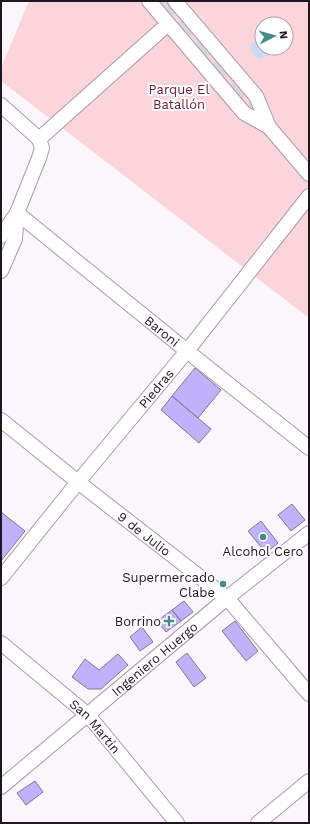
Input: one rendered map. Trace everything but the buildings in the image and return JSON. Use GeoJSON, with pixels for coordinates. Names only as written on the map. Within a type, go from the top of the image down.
{"type":"FeatureCollection","features":[{"type":"Feature","properties":{"kind":"street"},"geometry":{"type":"LineString","coordinates":[[149,1],[244,113],[269,128],[309,174]]}},
{"type":"Feature","properties":{"kind":"street"},"geometry":{"type":"LineString","coordinates":[[175,1],[256,96],[269,128]]}},
{"type":"Feature","properties":{"kind":"street"},"geometry":{"type":"LineString","coordinates":[[39,139],[168,24]]}},
{"type":"Feature","properties":{"kind":"street"},"geometry":{"type":"LineString","coordinates":[[1,105],[39,139],[42,148],[17,213],[1,236]]}},
{"type":"Feature","properties":{"kind":"street","name":"Piedras"},"geometry":{"type":"LineString","coordinates":[[1,578],[78,482],[187,351],[309,196]]}},
{"type":"Feature","properties":{"kind":"street"},"geometry":{"type":"LineString","coordinates":[[1,272],[15,239],[17,213]]}},
{"type":"Feature","properties":{"kind":"street","name":"Baroni"},"geometry":{"type":"LineString","coordinates":[[17,213],[309,448]]}},
{"type":"Feature","properties":{"kind":"street","name":"9 de Julio"},"geometry":{"type":"LineString","coordinates":[[1,420],[227,598],[309,694]]}},
{"type":"Feature","properties":{"kind":"street","name":"Ingeniero Huergo"},"geometry":{"type":"LineString","coordinates":[[1,787],[227,598],[309,533]]}},
{"type":"Feature","properties":{"kind":"street","name":"San Martín"},"geometry":{"type":"LineString","coordinates":[[1,643],[88,715],[177,823]]}},
{"type":"Feature","properties":{"kind":"street"},"geometry":{"type":"LineString","coordinates":[[258,823],[309,781]]}},
{"type":"Feature","properties":{"kind":"green space","name":"Parque El Batallón"},"geometry":{"type":"Polygon","coordinates":[[[29,1],[309,1],[309,318],[1,81],[1,68],[29,1]]]}},
{"type":"Feature","properties":{"kind":"water"},"geometry":{"type":"Polygon","coordinates":[[[254,42],[254,56],[253,55],[250,44],[254,42]]]}},
{"type":"Feature","properties":{"kind":"water"},"geometry":{"type":"Polygon","coordinates":[[[255,56],[266,56],[261,59],[255,56]]]}},
{"type":"Feature","properties":{"kind":"tunnel"},"geometry":{"type":"LineString","coordinates":[[162,1],[269,127]]}},
{"type":"Feature","properties":{"kind":"place","name":"Alcohol Cero"},"geometry":{"type":"Point","coordinates":[263,537]}},
{"type":"Feature","properties":{"kind":"place","name":"Supermercado Clabe"},"geometry":{"type":"Point","coordinates":[223,584]}},
{"type":"Feature","properties":{"kind":"place","name":"Borrino"},"geometry":{"type":"Point","coordinates":[169,621]}}]}
